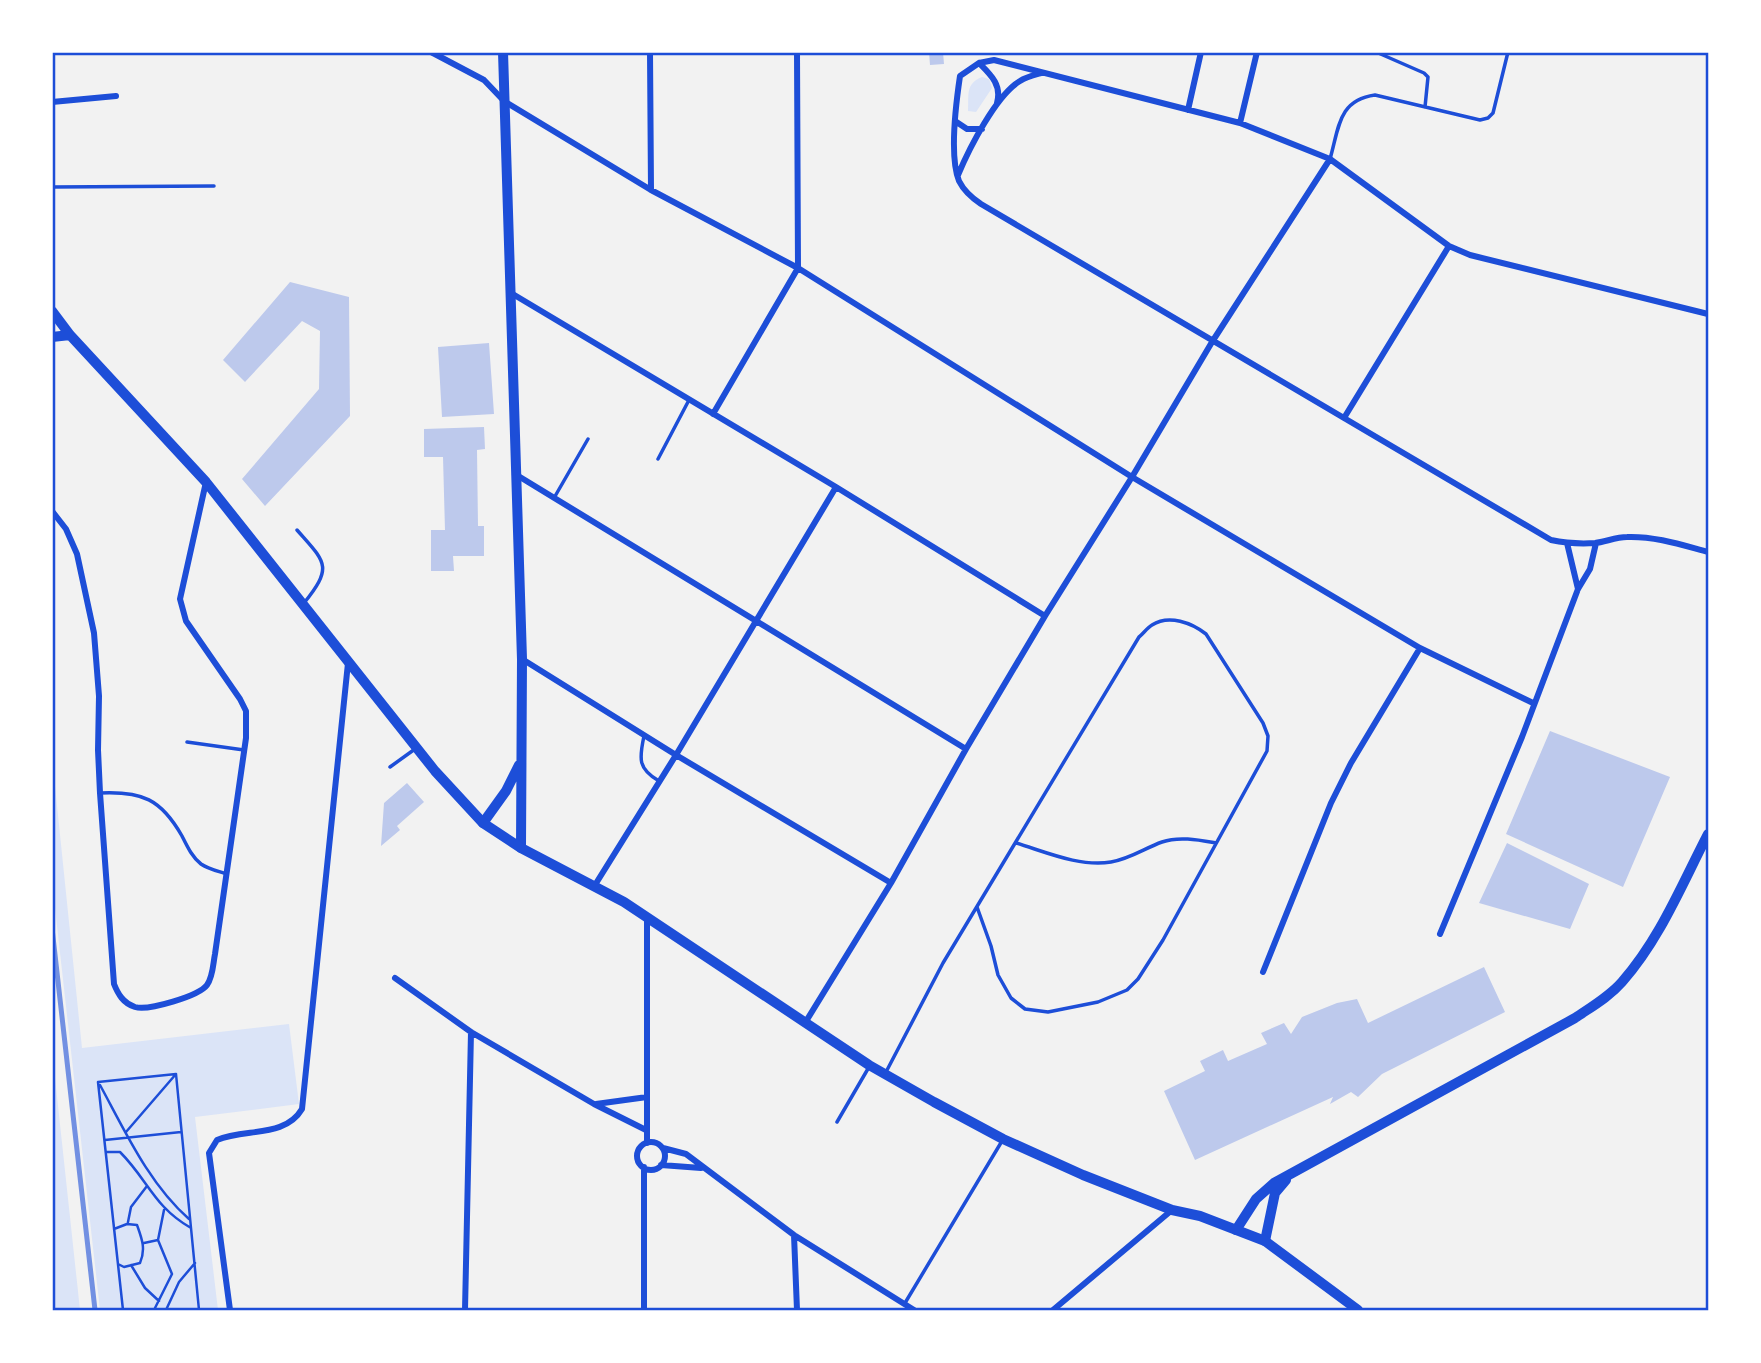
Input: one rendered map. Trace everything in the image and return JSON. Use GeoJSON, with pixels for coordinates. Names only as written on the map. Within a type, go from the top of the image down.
{"type":"FeatureCollection","features":[{"type":"Feature","properties":{"kind":"main road"},"geometry":{"type":"LineString","coordinates":[[503,52],[522,659],[521,848]]}},
{"type":"Feature","properties":{"kind":"main road"},"geometry":{"type":"LineString","coordinates":[[52,311],[70,335],[206,482],[416,748],[483,823],[521,848],[595,885],[647,916],[885,1074],[1003,1139],[1083,1175],[1172,1210],[1200,1216],[1265,1241],[1358,1311]]}},
{"type":"Feature","properties":{"kind":"main road"},"geometry":{"type":"LineString","coordinates":[[52,337],[70,335]]}},
{"type":"Feature","properties":{"kind":"main road"},"geometry":{"type":"LineString","coordinates":[[483,823],[506,791],[521,762]]}},
{"type":"Feature","properties":{"kind":"main road"},"geometry":{"type":"LineString","coordinates":[[1236,1230],[1256,1199],[1274,1183],[1575,1018],[1608,996],[1632,969],[1656,935],[1709,834]]}},
{"type":"Feature","properties":{"kind":"main road"},"geometry":{"type":"LineString","coordinates":[[1265,1241],[1275,1192],[1291,1174]]}},
{"type":"Feature","properties":{"kind":"street"},"geometry":{"type":"LineString","coordinates":[[431,52],[484,80],[504,101],[651,190],[798,268],[1132,477],[1420,648],[1533,703]]}},
{"type":"Feature","properties":{"kind":"street"},"geometry":{"type":"LineString","coordinates":[[650,52],[651,190]]}},
{"type":"Feature","properties":{"kind":"street"},"geometry":{"type":"LineString","coordinates":[[713,414],[798,268],[797,52]]}},
{"type":"Feature","properties":{"kind":"street"},"geometry":{"type":"LineString","coordinates":[[1188,110],[1201,52]]}},
{"type":"Feature","properties":{"kind":"street"},"geometry":{"type":"LineString","coordinates":[[1240,123],[1256,52]]}},
{"type":"Feature","properties":{"kind":"street"},"geometry":{"type":"LineString","coordinates":[[1709,314],[1470,255],[1448,246],[1330,159],[1240,123],[993,60],[979,64],[960,76],[955,121],[957,177],[965,191],[981,204],[1550,540],[1596,543],[1625,537],[1640,538],[1709,552]]}},
{"type":"Feature","properties":{"kind":"street"},"geometry":{"type":"LineString","coordinates":[[979,64],[996,79],[1000,94],[997,104]]}},
{"type":"Feature","properties":{"kind":"street"},"geometry":{"type":"LineString","coordinates":[[957,177],[968,152],[997,104],[1018,82],[1041,73]]}},
{"type":"Feature","properties":{"kind":"street"},"geometry":{"type":"LineString","coordinates":[[52,102],[116,96]]}},
{"type":"Feature","properties":{"kind":"street"},"geometry":{"type":"LineString","coordinates":[[955,121],[967,129],[982,129]]}},
{"type":"Feature","properties":{"kind":"street"},"geometry":{"type":"LineString","coordinates":[[806,1023],[891,883],[1045,616],[1212,342],[1330,159]]}},
{"type":"Feature","properties":{"kind":"street"},"geometry":{"type":"LineString","coordinates":[[1344,418],[1448,246]]}},
{"type":"Feature","properties":{"kind":"street"},"geometry":{"type":"LineString","coordinates":[[511,293],[836,487],[1045,616]]}},
{"type":"Feature","properties":{"kind":"street"},"geometry":{"type":"LineString","coordinates":[[515,474],[966,749]]}},
{"type":"Feature","properties":{"kind":"street"},"geometry":{"type":"LineString","coordinates":[[52,511],[71,538],[83,576],[94,633],[99,696],[100,793],[114,984],[125,1002],[133,1007],[144,1008],[195,995],[208,984],[215,954],[244,750],[246,711],[186,621],[180,599],[206,482]]}},
{"type":"Feature","properties":{"kind":"street"},"geometry":{"type":"LineString","coordinates":[[595,885],[836,487]]}},
{"type":"Feature","properties":{"kind":"street"},"geometry":{"type":"LineString","coordinates":[[1567,543],[1578,589]]}},
{"type":"Feature","properties":{"kind":"street"},"geometry":{"type":"LineString","coordinates":[[1440,934],[1522,737],[1578,589],[1590,569],[1596,543]]}},
{"type":"Feature","properties":{"kind":"street"},"geometry":{"type":"LineString","coordinates":[[1263,972],[1331,803],[1351,763],[1420,648]]}},
{"type":"Feature","properties":{"kind":"street"},"geometry":{"type":"LineString","coordinates":[[522,659],[676,755],[891,883]]}},
{"type":"Feature","properties":{"kind":"street"},"geometry":{"type":"LineString","coordinates":[[230,1311],[209,1153],[217,1140],[282,1127],[297,1118],[302,1109],[348,661]]}},
{"type":"Feature","properties":{"kind":"street"},"geometry":{"type":"LineString","coordinates":[[647,916],[647,1143]]}},
{"type":"Feature","properties":{"kind":"street"},"geometry":{"type":"LineString","coordinates":[[395,978],[471,1032],[594,1104],[646,1130]]}},
{"type":"Feature","properties":{"kind":"street"},"geometry":{"type":"LineString","coordinates":[[466,1311],[471,1032]]}},
{"type":"Feature","properties":{"kind":"street"},"geometry":{"type":"LineString","coordinates":[[594,1104],[647,1097]]}},
{"type":"Feature","properties":{"kind":"street"},"geometry":{"type":"LineString","coordinates":[[644,1311],[644,1167],[638,1157],[642,1146],[647,1143],[659,1144],[663,1148],[686,1154],[794,1235],[914,1311]]}},
{"type":"Feature","properties":{"kind":"street"},"geometry":{"type":"LineString","coordinates":[[661,1165],[665,1154],[663,1148]]}},
{"type":"Feature","properties":{"kind":"street"},"geometry":{"type":"LineString","coordinates":[[644,1167],[650,1169],[661,1165],[703,1168]]}},
{"type":"Feature","properties":{"kind":"street"},"geometry":{"type":"LineString","coordinates":[[1053,1311],[1172,1210]]}},
{"type":"Feature","properties":{"kind":"street"},"geometry":{"type":"LineString","coordinates":[[794,1235],[797,1311]]}},
{"type":"Feature","properties":{"kind":"lane"},"geometry":{"type":"LineString","coordinates":[[1376,52],[1428,77],[1425,107]]}},
{"type":"Feature","properties":{"kind":"lane"},"geometry":{"type":"LineString","coordinates":[[1330,159],[1343,114],[1351,103],[1362,97],[1375,95],[1480,120],[1488,118],[1493,113],[1508,52]]}},
{"type":"Feature","properties":{"kind":"lane"},"geometry":{"type":"LineString","coordinates":[[52,187],[214,186]]}},
{"type":"Feature","properties":{"kind":"lane"},"geometry":{"type":"LineString","coordinates":[[658,459],[689,400]]}},
{"type":"Feature","properties":{"kind":"lane"},"geometry":{"type":"LineString","coordinates":[[554,498],[589,439]]}},
{"type":"Feature","properties":{"kind":"lane"},"geometry":{"type":"LineString","coordinates":[[297,530],[322,559],[320,584],[303,604]]}},
{"type":"Feature","properties":{"kind":"lane"},"geometry":{"type":"LineString","coordinates":[[885,1074],[943,963],[1139,638],[1152,625],[1165,621],[1184,621],[1197,626],[1206,634],[1263,723],[1268,736],[1267,751],[1163,940],[1138,979],[1128,990],[1098,1002],[1048,1012],[1025,1009],[1011,998],[998,975],[977,907]]}},
{"type":"Feature","properties":{"kind":"lane"},"geometry":{"type":"LineString","coordinates":[[645,735],[641,750],[642,767],[648,775],[659,781]]}},
{"type":"Feature","properties":{"kind":"lane"},"geometry":{"type":"LineString","coordinates":[[187,742],[244,750]]}},
{"type":"Feature","properties":{"kind":"lane"},"geometry":{"type":"LineString","coordinates":[[390,767],[416,748]]}},
{"type":"Feature","properties":{"kind":"lane"},"geometry":{"type":"LineString","coordinates":[[100,793],[126,792],[154,802],[165,810],[195,858],[203,866],[227,874]]}},
{"type":"Feature","properties":{"kind":"lane"},"geometry":{"type":"LineString","coordinates":[[1015,843],[1075,861],[1111,862],[1165,841],[1193,839],[1216,843]]}},
{"type":"Feature","properties":{"kind":"lane"},"geometry":{"type":"LineString","coordinates":[[836,1122],[869,1065]]}},
{"type":"Feature","properties":{"kind":"lane"},"geometry":{"type":"LineString","coordinates":[[905,1305],[1003,1139]]}},
{"type":"Feature","properties":{"kind":"path"},"geometry":{"type":"LineString","coordinates":[[98,1082],[176,1074]]}},
{"type":"Feature","properties":{"kind":"path"},"geometry":{"type":"LineString","coordinates":[[126,1132],[176,1074]]}},
{"type":"Feature","properties":{"kind":"path"},"geometry":{"type":"LineString","coordinates":[[176,1074],[200,1311]]}},
{"type":"Feature","properties":{"kind":"path"},"geometry":{"type":"LineString","coordinates":[[98,1082],[129,1137],[174,1205],[190,1220]]}},
{"type":"Feature","properties":{"kind":"path"},"geometry":{"type":"LineString","coordinates":[[98,1082],[123,1311]]}},
{"type":"Feature","properties":{"kind":"path"},"geometry":{"type":"LineString","coordinates":[[105,1140],[182,1132]]}},
{"type":"Feature","properties":{"kind":"path"},"geometry":{"type":"LineString","coordinates":[[106,1152],[120,1152],[164,1208],[191,1228]]}},
{"type":"Feature","properties":{"kind":"path"},"geometry":{"type":"LineString","coordinates":[[127,1224],[131,1207],[147,1186]]}},
{"type":"Feature","properties":{"kind":"path"},"geometry":{"type":"LineString","coordinates":[[153,1311],[172,1274],[158,1240],[164,1208]]}},
{"type":"Feature","properties":{"kind":"path"},"geometry":{"type":"LineString","coordinates":[[114,1228],[127,1224],[137,1225],[144,1243],[141,1263],[124,1267],[118,1264]]}},
{"type":"Feature","properties":{"kind":"path"},"geometry":{"type":"LineString","coordinates":[[144,1243],[158,1240]]}},
{"type":"Feature","properties":{"kind":"path"},"geometry":{"type":"LineString","coordinates":[[166,1311],[179,1282],[195,1263]]}},
{"type":"Feature","properties":{"kind":"path"},"geometry":{"type":"LineString","coordinates":[[131,1265],[145,1288],[159,1301]]}},
{"type":"Feature","properties":{"kind":"shaded area"},"geometry":{"type":"Polygon","coordinates":[[[982,77],[989,79],[992,88],[976,112],[968,111],[970,87],[982,77]]]}},
{"type":"Feature","properties":{"kind":"shaded area"},"geometry":{"type":"Polygon","coordinates":[[[52,757],[82,1048],[289,1024],[299,1104],[195,1117],[218,1310],[100,1310],[53,890],[52,757]]]}},
{"type":"Feature","properties":{"kind":"shaded area"},"geometry":{"type":"Polygon","coordinates":[[[52,1050],[80,1310],[53,1310],[52,1050]]]}},
{"type":"Feature","properties":{"kind":"building"},"geometry":{"type":"Polygon","coordinates":[[[929,52],[943,52],[944,64],[930,65],[929,52]]]}},
{"type":"Feature","properties":{"kind":"building"},"geometry":{"type":"Polygon","coordinates":[[[290,282],[349,297],[350,416],[265,506],[242,479],[319,389],[320,331],[302,321],[245,382],[223,360],[290,282]]]}},
{"type":"Feature","properties":{"kind":"building"},"geometry":{"type":"Polygon","coordinates":[[[489,343],[494,414],[442,417],[438,347],[489,343]]]}},
{"type":"Feature","properties":{"kind":"building"},"geometry":{"type":"Polygon","coordinates":[[[484,427],[485,449],[477,450],[478,526],[484,526],[484,556],[453,556],[454,571],[431,571],[431,530],[445,530],[443,457],[424,457],[424,429],[484,427]]]}},
{"type":"Feature","properties":{"kind":"building"},"geometry":{"type":"Polygon","coordinates":[[[1550,731],[1670,777],[1623,887],[1506,834],[1550,731]]]}},
{"type":"Feature","properties":{"kind":"building"},"geometry":{"type":"Polygon","coordinates":[[[407,783],[424,802],[397,826],[400,830],[381,846],[384,803],[407,783]]]}},
{"type":"Feature","properties":{"kind":"building"},"geometry":{"type":"Polygon","coordinates":[[[1507,843],[1589,884],[1570,929],[1479,903],[1507,843]]]}},
{"type":"Feature","properties":{"kind":"building"},"geometry":{"type":"Polygon","coordinates":[[[1484,967],[1505,1012],[1382,1074],[1358,1097],[1351,1092],[1330,1104],[1333,1097],[1195,1160],[1164,1091],[1205,1071],[1200,1061],[1223,1050],[1228,1061],[1267,1044],[1261,1033],[1284,1023],[1291,1034],[1302,1017],[1337,1003],[1357,999],[1368,1023],[1484,967]]]}},
{"type":"Feature","properties":{"kind":"railway"},"geometry":{"type":"LineString","coordinates":[[52,928],[95,1310]]}}]}
